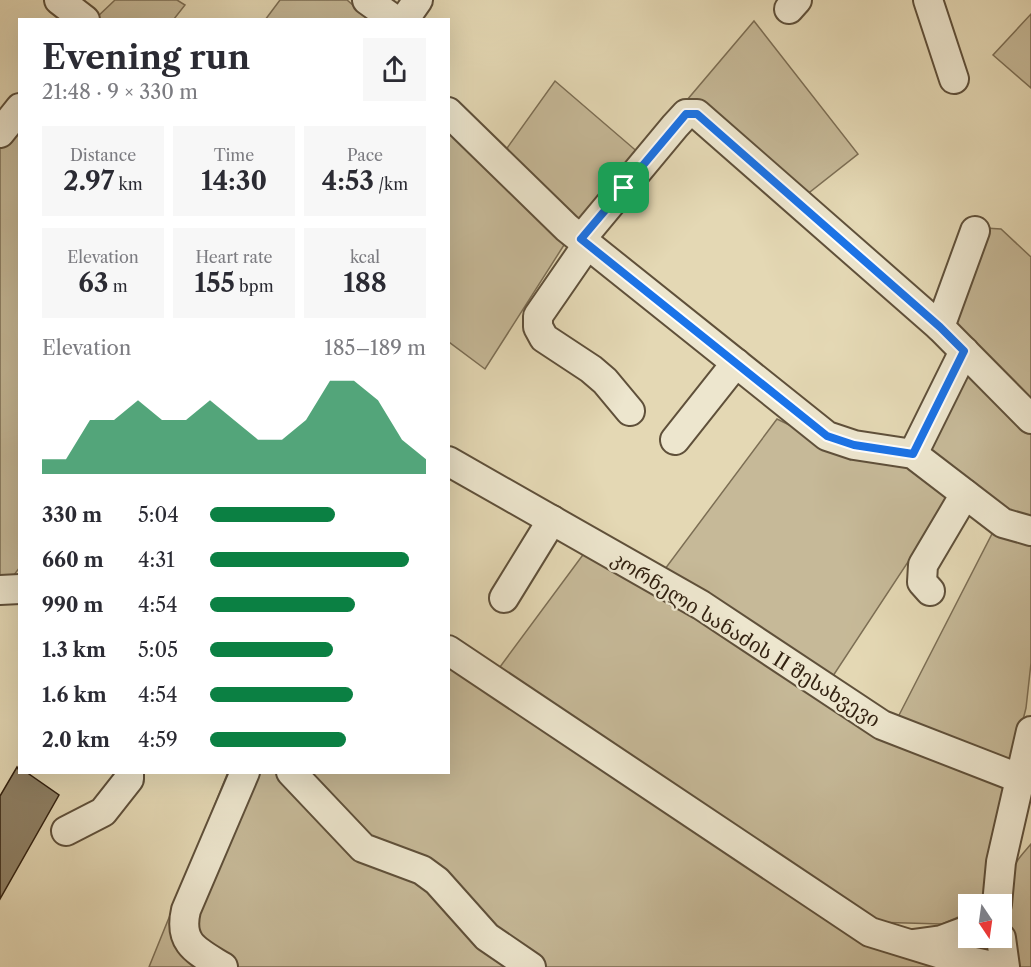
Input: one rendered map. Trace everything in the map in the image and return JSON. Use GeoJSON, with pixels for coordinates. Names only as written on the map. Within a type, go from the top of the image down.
{"type":"FeatureCollection","features":[{"type":"Feature","properties":{"kind":"street"},"geometry":{"type":"LineString","coordinates":[[59,0],[82,18]]}},
{"type":"Feature","properties":{"kind":"street"},"geometry":{"type":"LineString","coordinates":[[368,0],[393,18]]}},
{"type":"Feature","properties":{"kind":"street"},"geometry":{"type":"LineString","coordinates":[[405,18],[418,0]]}},
{"type":"Feature","properties":{"kind":"street"},"geometry":{"type":"LineString","coordinates":[[928,0],[954,79]]}},
{"type":"Feature","properties":{"kind":"street"},"geometry":{"type":"LineString","coordinates":[[0,133],[18,110]]}},
{"type":"Feature","properties":{"kind":"street"},"geometry":{"type":"LineString","coordinates":[[450,114],[584,242],[827,436],[854,445],[913,454],[1003,523],[1031,531]]}},
{"type":"Feature","properties":{"kind":"street"},"geometry":{"type":"LineString","coordinates":[[630,411],[591,369],[544,338],[538,327],[538,315],[584,242],[675,126],[686,114],[697,114],[940,327],[1031,419]]}},
{"type":"Feature","properties":{"kind":"street"},"geometry":{"type":"LineString","coordinates":[[940,327],[975,231]]}},
{"type":"Feature","properties":{"kind":"street"},"geometry":{"type":"LineString","coordinates":[[913,454],[964,351]]}},
{"type":"Feature","properties":{"kind":"street"},"geometry":{"type":"LineString","coordinates":[[675,440],[736,363]]}},
{"type":"Feature","properties":{"kind":"street","name":"კორნელი სანაძის II შესახვევი"},"geometry":{"type":"LineString","coordinates":[[450,462],[700,605],[882,725],[1021,779]]}},
{"type":"Feature","properties":{"kind":"street"},"geometry":{"type":"LineString","coordinates":[[930,591],[922,582],[922,565],[965,494]]}},
{"type":"Feature","properties":{"kind":"street"},"geometry":{"type":"LineString","coordinates":[[504,598],[552,520]]}},
{"type":"Feature","properties":{"kind":"street"},"geometry":{"type":"LineString","coordinates":[[0,590],[18,589]]}},
{"type":"Feature","properties":{"kind":"street"},"geometry":{"type":"LineString","coordinates":[[450,651],[870,932],[951,957],[997,967]]}},
{"type":"Feature","properties":{"kind":"street"},"geometry":{"type":"LineString","coordinates":[[998,894],[1001,862],[1020,833],[1021,779],[1031,731]]}},
{"type":"Feature","properties":{"kind":"street"},"geometry":{"type":"LineString","coordinates":[[66,831],[103,812],[129,779],[129,774]]}},
{"type":"Feature","properties":{"kind":"street"},"geometry":{"type":"LineString","coordinates":[[223,967],[200,952],[185,938],[183,924],[186,910],[244,774]]}},
{"type":"Feature","properties":{"kind":"street"},"geometry":{"type":"LineString","coordinates":[[293,774],[363,848],[374,854],[406,862],[430,876],[487,937],[531,967]]}},
{"type":"Feature","properties":{"kind":"street"},"geometry":{"type":"LineString","coordinates":[[908,944],[942,940],[958,934]]}},
{"type":"Feature","properties":{"kind":"street"},"geometry":{"type":"LineString","coordinates":[[1002,948],[1005,967]]}},
{"type":"Feature","properties":{"kind":"shaded area"},"geometry":{"type":"Polygon","coordinates":[[[115,0],[177,0],[185,5],[175,18],[96,18],[115,0]]]}},
{"type":"Feature","properties":{"kind":"shaded area"},"geometry":{"type":"Polygon","coordinates":[[[280,0],[347,0],[368,18],[266,18],[280,0]]]}},
{"type":"Feature","properties":{"kind":"shaded area"},"geometry":{"type":"Polygon","coordinates":[[[1031,14],[1031,88],[993,55],[1031,14]]]}},
{"type":"Feature","properties":{"kind":"shaded area"},"geometry":{"type":"Polygon","coordinates":[[[754,21],[858,154],[801,199],[687,100],[754,21]]]}},
{"type":"Feature","properties":{"kind":"shaded area"},"geometry":{"type":"Polygon","coordinates":[[[555,81],[640,154],[587,227],[505,151],[555,81]]]}},
{"type":"Feature","properties":{"kind":"shaded area"},"geometry":{"type":"Polygon","coordinates":[[[18,120],[18,570],[14,575],[0,581],[0,145],[18,120]]]}},
{"type":"Feature","properties":{"kind":"shaded area"},"geometry":{"type":"Polygon","coordinates":[[[450,123],[564,245],[485,369],[450,343],[450,123]]]}},
{"type":"Feature","properties":{"kind":"shaded area"},"geometry":{"type":"Polygon","coordinates":[[[985,228],[1001,229],[1031,257],[1031,408],[951,321],[985,228]]]}},
{"type":"Feature","properties":{"kind":"shaded area"},"geometry":{"type":"Polygon","coordinates":[[[964,363],[1031,431],[1031,520],[1019,518],[926,452],[964,363]]]}},
{"type":"Feature","properties":{"kind":"shaded area"},"geometry":{"type":"Polygon","coordinates":[[[777,419],[808,434],[917,467],[952,495],[831,679],[659,577],[777,419]]]}},
{"type":"Feature","properties":{"kind":"shaded area"},"geometry":{"type":"Polygon","coordinates":[[[994,530],[1031,543],[1031,663],[1026,708],[1012,763],[896,721],[994,530]]]}},
{"type":"Feature","properties":{"kind":"shaded area"},"geometry":{"type":"Polygon","coordinates":[[[588,548],[1004,785],[985,894],[958,894],[958,917],[942,924],[871,922],[494,675],[588,548]]]}},
{"type":"Feature","properties":{"kind":"shaded area"},"geometry":{"type":"Polygon","coordinates":[[[450,658],[818,909],[968,967],[545,967],[492,931],[386,850],[302,774],[450,774],[450,658]]]}},
{"type":"Feature","properties":{"kind":"shaded area"},"geometry":{"type":"Polygon","coordinates":[[[227,774],[281,774],[423,884],[516,967],[149,967],[227,774]]]}},
{"type":"Feature","properties":{"kind":"shaded area"},"geometry":{"type":"Polygon","coordinates":[[[1031,844],[1031,967],[1017,967],[1012,946],[1012,894],[1008,894],[1008,888],[1011,875],[1021,856],[1031,844]]]}},
{"type":"Feature","properties":{"kind":"building"},"geometry":{"type":"Polygon","coordinates":[[[17,767],[18,774],[29,774],[59,795],[0,899],[0,796],[17,767]]]}},
{"type":"Feature","properties":{"kind":"route"},"geometry":{"type":"LineString","coordinates":[[686,114],[697,114],[940,327],[964,351],[913,454],[854,445],[827,436],[581,239],[624,188],[686,114]]}}]}
